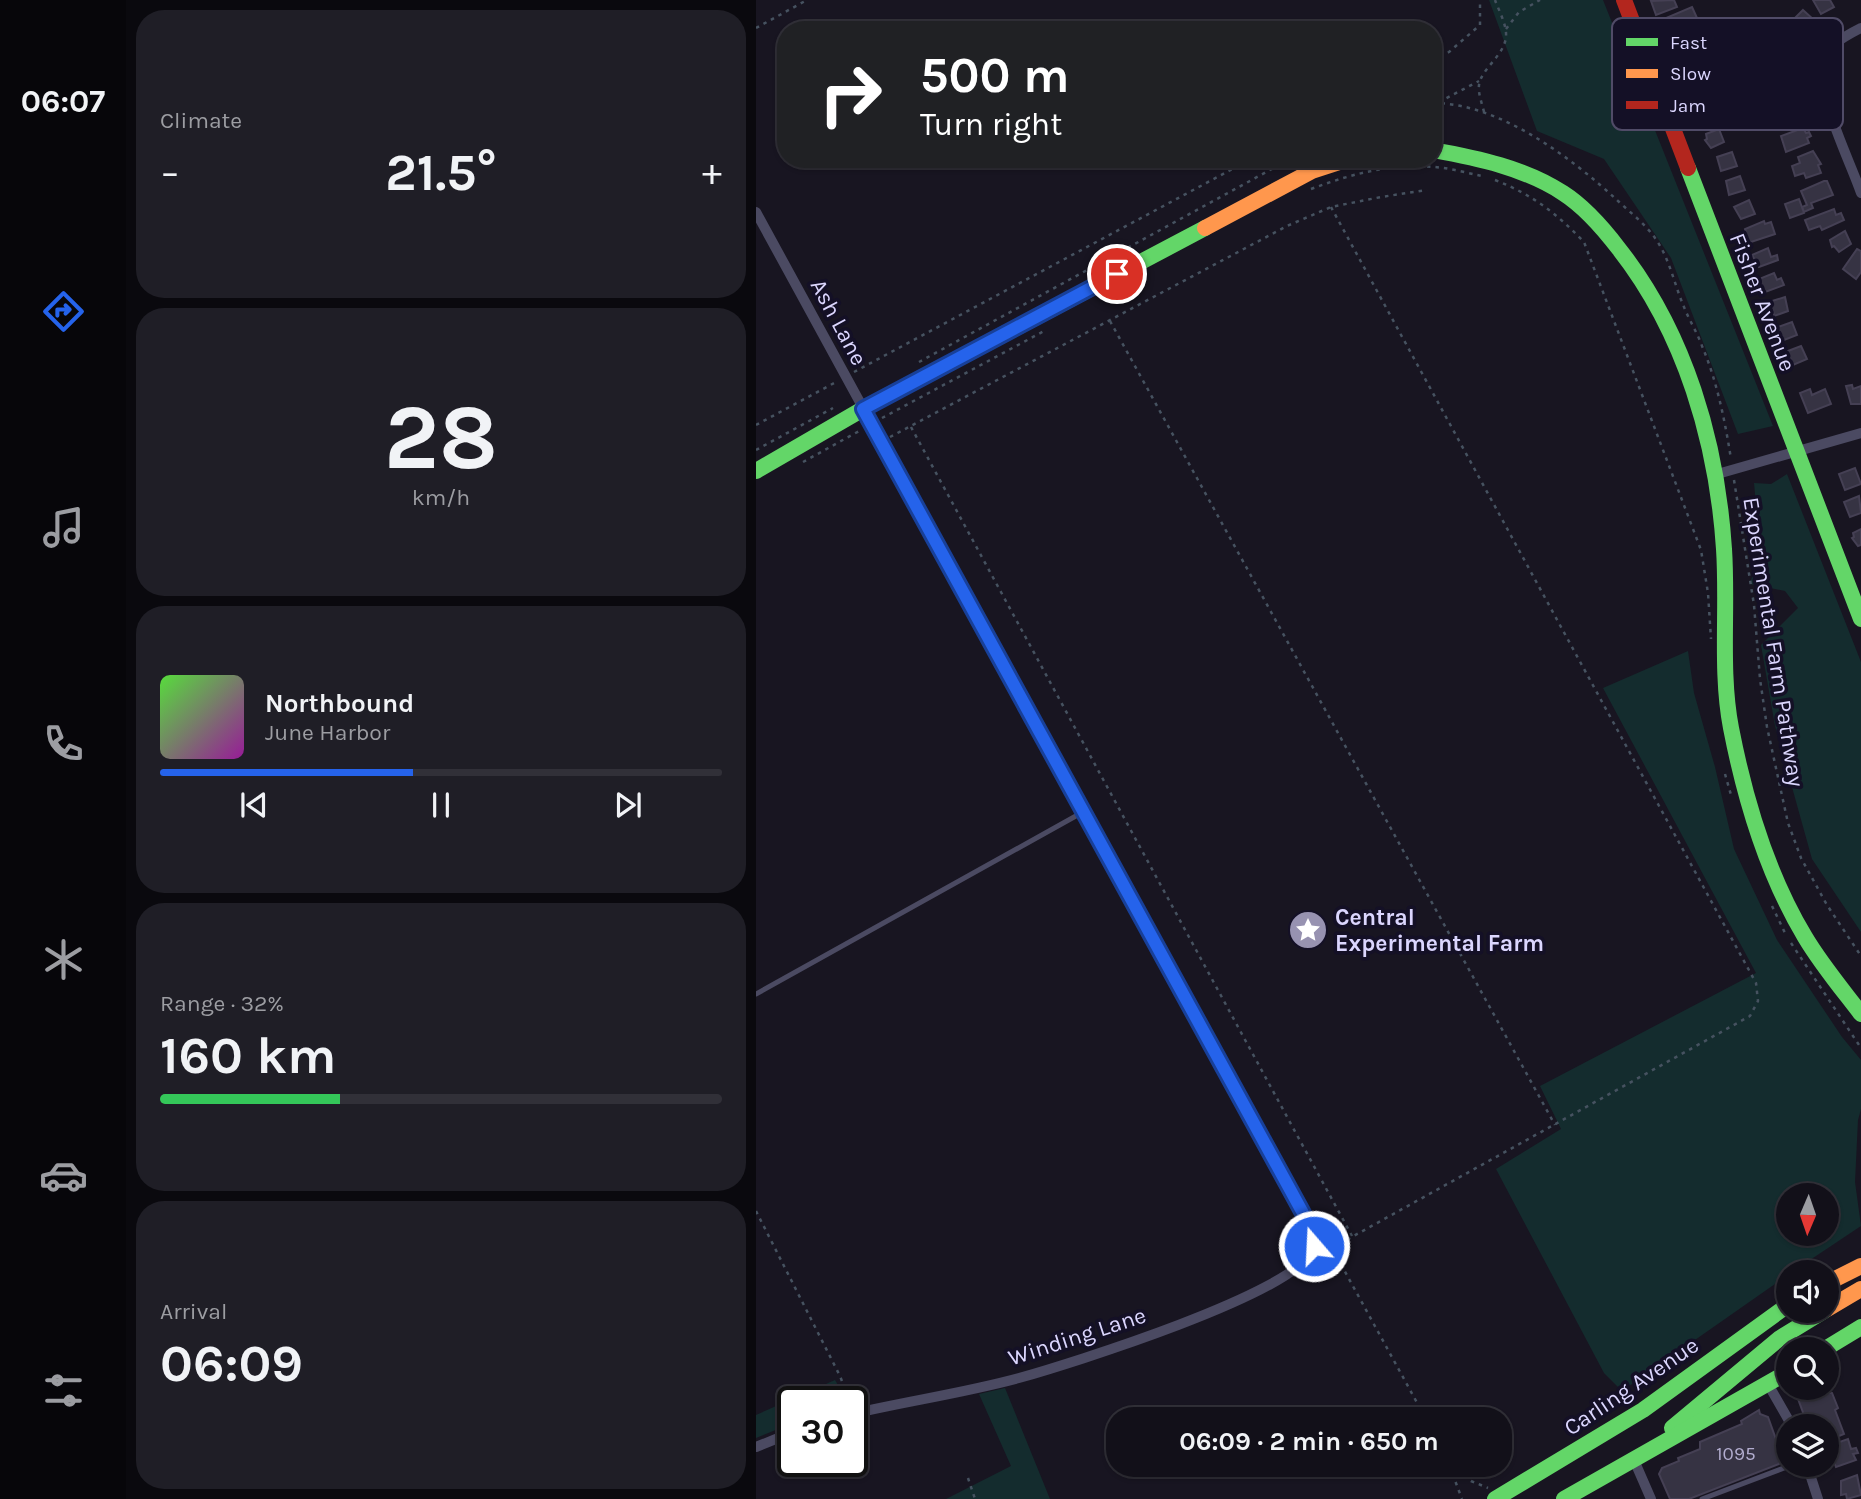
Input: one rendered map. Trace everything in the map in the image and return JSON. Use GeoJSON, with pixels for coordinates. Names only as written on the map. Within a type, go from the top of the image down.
{"type":"FeatureCollection","features":[{"type":"Feature","properties":{"kind":"street","name":"Fisher Avenue"},"geometry":{"type":"LineString","coordinates":[[1624,0],[1631,18]]}},
{"type":"Feature","properties":{"kind":"street"},"geometry":{"type":"LineString","coordinates":[[1843,39],[1861,28]]}},
{"type":"Feature","properties":{"kind":"street","name":"Fisher Avenue"},"geometry":{"type":"LineString","coordinates":[[1674,130],[1861,619]]}},
{"type":"Feature","properties":{"kind":"street"},"geometry":{"type":"LineString","coordinates":[[1837,130],[1861,193]]}},
{"type":"Feature","properties":{"kind":"street"},"geometry":{"type":"LineString","coordinates":[[1442,152],[1493,162],[1559,190],[1587,210],[1619,247],[1651,291],[1676,339],[1697,398],[1723,532],[1728,707],[1739,766],[1755,822],[1788,905],[1830,975],[1861,1014]]}},
{"type":"Feature","properties":{"kind":"street"},"geometry":{"type":"LineString","coordinates":[[756,471],[863,409],[1321,168]]}},
{"type":"Feature","properties":{"kind":"street","name":"Ash Lane"},"geometry":{"type":"LineString","coordinates":[[756,212],[1266,1144],[1304,1215],[1314,1246]]}},
{"type":"Feature","properties":{"kind":"street"},"geometry":{"type":"LineString","coordinates":[[1714,475],[1861,433]]}},
{"type":"Feature","properties":{"kind":"street","name":"Winding Lane"},"geometry":{"type":"LineString","coordinates":[[868,1411],[1017,1379],[1144,1339],[1249,1296],[1303,1265],[1314,1246]]}},
{"type":"Feature","properties":{"kind":"street"},"geometry":{"type":"LineString","coordinates":[[1839,1277],[1861,1266]]}},
{"type":"Feature","properties":{"kind":"street"},"geometry":{"type":"LineString","coordinates":[[1839,1302],[1861,1289]]}},
{"type":"Feature","properties":{"kind":"street","name":"Carling Avenue"},"geometry":{"type":"LineString","coordinates":[[1493,1493],[1643,1410],[1776,1313]]}},
{"type":"Feature","properties":{"kind":"street"},"geometry":{"type":"LineString","coordinates":[[1634,1460],[1780,1338],[1804,1323]]}},
{"type":"Feature","properties":{"kind":"street"},"geometry":{"type":"LineString","coordinates":[[1839,1340],[1861,1327]]}},
{"type":"Feature","properties":{"kind":"street"},"geometry":{"type":"LineString","coordinates":[[1564,1499],[1776,1379]]}},
{"type":"Feature","properties":{"kind":"street"},"geometry":{"type":"LineString","coordinates":[[1768,1384],[1784,1414]]}},
{"type":"Feature","properties":{"kind":"street"},"geometry":{"type":"LineString","coordinates":[[756,1447],[777,1438]]}},
{"type":"Feature","properties":{"kind":"street"},"geometry":{"type":"LineString","coordinates":[[1634,1460],[1650,1499]]}},
{"type":"Feature","properties":{"kind":"street"},"geometry":{"type":"LineString","coordinates":[[1811,1477],[1818,1499]]}},
{"type":"Feature","properties":{"kind":"lane"},"geometry":{"type":"LineString","coordinates":[[756,994],[1083,812]]}},
{"type":"Feature","properties":{"kind":"lane"},"geometry":{"type":"LineString","coordinates":[[1702,1499],[1776,1471]]}},
{"type":"Feature","properties":{"kind":"path"},"geometry":{"type":"LineString","coordinates":[[756,28],[807,0]]}},
{"type":"Feature","properties":{"kind":"path"},"geometry":{"type":"LineString","coordinates":[[1442,56],[1480,25],[1479,0]]}},
{"type":"Feature","properties":{"kind":"path"},"geometry":{"type":"LineString","coordinates":[[1442,100],[1479,81],[1504,46],[1506,29],[1495,0]]}},
{"type":"Feature","properties":{"kind":"path"},"geometry":{"type":"LineString","coordinates":[[1506,29],[1519,12],[1540,0]]}},
{"type":"Feature","properties":{"kind":"path"},"geometry":{"type":"LineString","coordinates":[[1442,105],[1485,114],[1479,95],[1479,81]]}},
{"type":"Feature","properties":{"kind":"path"},"geometry":{"type":"LineString","coordinates":[[756,425],[1234,168]]}},
{"type":"Feature","properties":{"kind":"path"},"geometry":{"type":"LineString","coordinates":[[916,363],[1274,168]]}},
{"type":"Feature","properties":{"kind":"path"},"geometry":{"type":"LineString","coordinates":[[1303,192],[1334,180],[1381,168]]}},
{"type":"Feature","properties":{"kind":"path"},"geometry":{"type":"LineString","coordinates":[[1440,168],[1489,177],[1524,191],[1563,220],[1584,242],[1701,550],[1708,593],[1711,641]]}},
{"type":"Feature","properties":{"kind":"path"},"geometry":{"type":"LineString","coordinates":[[880,442],[1287,226],[1331,207],[1427,190]]}},
{"type":"Feature","properties":{"kind":"path"},"geometry":{"type":"LineString","coordinates":[[1314,1246],[1332,1248],[1353,1237],[1750,1016],[1758,1001],[1756,983],[1331,207]]}},
{"type":"Feature","properties":{"kind":"path"},"geometry":{"type":"LineString","coordinates":[[1110,321],[1555,1125]]}},
{"type":"Feature","properties":{"kind":"path"},"geometry":{"type":"LineString","coordinates":[[802,462],[1051,327]]}},
{"type":"Feature","properties":{"kind":"path"},"geometry":{"type":"LineString","coordinates":[[756,450],[834,408]]}},
{"type":"Feature","properties":{"kind":"path"},"geometry":{"type":"LineString","coordinates":[[911,427],[1353,1237]]}},
{"type":"Feature","properties":{"kind":"path","name":"Experimental Farm Pathway"},"geometry":{"type":"LineString","coordinates":[[1734,480],[1754,605],[1765,715],[1788,823],[1801,858],[1861,956]]}},
{"type":"Feature","properties":{"kind":"path"},"geometry":{"type":"LineString","coordinates":[[1725,773],[1732,799]]}},
{"type":"Feature","properties":{"kind":"path"},"geometry":{"type":"LineString","coordinates":[[1768,897],[1798,957],[1861,1048]]}},
{"type":"Feature","properties":{"kind":"path"},"geometry":{"type":"LineString","coordinates":[[756,1212],[844,1386]]}},
{"type":"Feature","properties":{"kind":"path"},"geometry":{"type":"LineString","coordinates":[[1332,1248],[1419,1407]]}},
{"type":"Feature","properties":{"kind":"path"},"geometry":{"type":"LineString","coordinates":[[1454,1477],[1462,1499]]}},
{"type":"Feature","properties":{"kind":"path"},"geometry":{"type":"LineString","coordinates":[[1466,1477],[1493,1493]]}},
{"type":"Feature","properties":{"kind":"path"},"geometry":{"type":"LineString","coordinates":[[968,1478],[975,1499]]}},
{"type":"Feature","properties":{"kind":"green space"},"geometry":{"type":"Polygon","coordinates":[[[1489,0],[1603,0],[1612,23],[1612,130],[1655,130],[1773,426],[1738,434],[1671,258],[1604,159],[1537,131],[1489,0]]]}},
{"type":"Feature","properties":{"kind":"green space"},"geometry":{"type":"Polygon","coordinates":[[[1787,474],[1861,662],[1861,932],[1812,859],[1775,726],[1761,645],[1798,608],[1785,591],[1750,584],[1760,548],[1754,483],[1771,484],[1787,474]]]}},
{"type":"Feature","properties":{"kind":"green space"},"geometry":{"type":"Polygon","coordinates":[[[1688,651],[1694,693],[1734,849],[1777,940],[1842,1037],[1861,1060],[1861,1109],[1855,1182],[1861,1226],[1839,1241],[1839,1183],[1776,1183],[1776,1246],[1831,1246],[1810,1260],[1776,1260],[1776,1283],[1622,1391],[1604,1373],[1496,1169],[1561,1129],[1540,1086],[1756,973],[1603,688],[1688,651]]]}},
{"type":"Feature","properties":{"kind":"green space"},"geometry":{"type":"Polygon","coordinates":[[[835,1380],[838,1386],[821,1386],[835,1380]]]}},
{"type":"Feature","properties":{"kind":"green space"},"geometry":{"type":"Polygon","coordinates":[[[1005,1388],[1050,1499],[946,1499],[1011,1466],[979,1394],[1005,1388]]]}},
{"type":"Feature","properties":{"kind":"green space"},"geometry":{"type":"Polygon","coordinates":[[[777,1406],[777,1429],[756,1438],[756,1415],[777,1406]]]}},
{"type":"Feature","properties":{"kind":"building"},"geometry":{"type":"Polygon","coordinates":[[[1674,0],[1677,7],[1656,15],[1651,1],[1674,0]]]}},
{"type":"Feature","properties":{"kind":"building"},"geometry":{"type":"Polygon","coordinates":[[[1813,0],[1830,0],[1834,7],[1821,14],[1813,0]]]}},
{"type":"Feature","properties":{"kind":"building"},"geometry":{"type":"Polygon","coordinates":[[[1692,7],[1697,18],[1666,18],[1692,7]]]}},
{"type":"Feature","properties":{"kind":"building"},"geometry":{"type":"Polygon","coordinates":[[[1803,10],[1812,18],[1795,18],[1803,10]]]}},
{"type":"Feature","properties":{"kind":"building"},"geometry":{"type":"Polygon","coordinates":[[[1719,130],[1724,142],[1711,148],[1705,140],[1706,134],[1719,130]]]}},
{"type":"Feature","properties":{"kind":"building"},"geometry":{"type":"Polygon","coordinates":[[[1804,130],[1811,136],[1807,138],[1809,143],[1786,152],[1781,136],[1804,130]]]}},
{"type":"Feature","properties":{"kind":"building"},"geometry":{"type":"Polygon","coordinates":[[[1813,151],[1821,164],[1818,165],[1821,173],[1806,178],[1804,173],[1795,176],[1792,166],[1800,163],[1798,157],[1813,151]]]}},
{"type":"Feature","properties":{"kind":"building"},"geometry":{"type":"Polygon","coordinates":[[[1732,152],[1737,166],[1721,171],[1717,157],[1732,152]]]}},
{"type":"Feature","properties":{"kind":"building"},"geometry":{"type":"Polygon","coordinates":[[[1740,176],[1745,190],[1729,195],[1726,181],[1740,176]]]}},
{"type":"Feature","properties":{"kind":"building"},"geometry":{"type":"Polygon","coordinates":[[[1827,181],[1833,195],[1811,203],[1813,208],[1804,212],[1802,207],[1807,205],[1801,191],[1827,181]]]}},
{"type":"Feature","properties":{"kind":"building"},"geometry":{"type":"Polygon","coordinates":[[[1799,199],[1804,213],[1790,218],[1785,204],[1799,199]]]}},
{"type":"Feature","properties":{"kind":"building"},"geometry":{"type":"Polygon","coordinates":[[[1749,200],[1755,214],[1741,219],[1734,207],[1749,200]]]}},
{"type":"Feature","properties":{"kind":"building"},"geometry":{"type":"Polygon","coordinates":[[[1834,209],[1836,215],[1841,213],[1844,220],[1822,230],[1820,226],[1809,230],[1805,220],[1834,209]]]}},
{"type":"Feature","properties":{"kind":"building"},"geometry":{"type":"Polygon","coordinates":[[[1764,221],[1765,224],[1771,222],[1775,234],[1748,243],[1745,229],[1764,221]]]}},
{"type":"Feature","properties":{"kind":"building"},"geometry":{"type":"Polygon","coordinates":[[[1845,231],[1851,244],[1839,252],[1832,247],[1830,240],[1845,231]]]}},
{"type":"Feature","properties":{"kind":"building"},"geometry":{"type":"Polygon","coordinates":[[[1768,248],[1771,257],[1777,255],[1778,260],[1759,267],[1752,255],[1768,248]]]}},
{"type":"Feature","properties":{"kind":"building"},"geometry":{"type":"Polygon","coordinates":[[[1857,249],[1861,251],[1861,272],[1856,279],[1843,269],[1857,249]]]}},
{"type":"Feature","properties":{"kind":"building"},"geometry":{"type":"Polygon","coordinates":[[[1774,273],[1777,280],[1781,278],[1784,285],[1765,292],[1759,279],[1774,273]]]}},
{"type":"Feature","properties":{"kind":"building"},"geometry":{"type":"Polygon","coordinates":[[[1785,297],[1788,311],[1774,316],[1769,302],[1785,297]]]}},
{"type":"Feature","properties":{"kind":"building"},"geometry":{"type":"Polygon","coordinates":[[[1792,322],[1797,335],[1784,340],[1780,337],[1778,327],[1792,322]]]}},
{"type":"Feature","properties":{"kind":"building"},"geometry":{"type":"Polygon","coordinates":[[[1801,346],[1807,359],[1793,365],[1791,360],[1789,361],[1788,351],[1801,346]]]}},
{"type":"Feature","properties":{"kind":"building"},"geometry":{"type":"Polygon","coordinates":[[[1852,385],[1853,389],[1861,386],[1861,404],[1851,404],[1846,386],[1852,385]]]}},
{"type":"Feature","properties":{"kind":"building"},"geometry":{"type":"Polygon","coordinates":[[[1810,389],[1812,395],[1825,389],[1831,404],[1808,413],[1800,393],[1810,389]]]}},
{"type":"Feature","properties":{"kind":"building"},"geometry":{"type":"Polygon","coordinates":[[[1855,468],[1861,484],[1845,490],[1839,474],[1855,468]]]}},
{"type":"Feature","properties":{"kind":"building"},"geometry":{"type":"Polygon","coordinates":[[[1859,496],[1861,513],[1850,517],[1844,502],[1859,496]]]}},
{"type":"Feature","properties":{"kind":"building"},"geometry":{"type":"Polygon","coordinates":[[[1861,529],[1861,545],[1858,546],[1852,538],[1853,533],[1861,529]]]}},
{"type":"Feature","properties":{"kind":"building"},"geometry":{"type":"Polygon","coordinates":[[[1798,1400],[1835,1400],[1838,1408],[1835,1410],[1836,1414],[1804,1414],[1798,1400]]]}},
{"type":"Feature","properties":{"kind":"building"},"geometry":{"type":"Polygon","coordinates":[[[1759,1410],[1760,1414],[1768,1417],[1776,1439],[1776,1465],[1689,1499],[1670,1499],[1659,1474],[1662,1468],[1700,1449],[1700,1442],[1742,1424],[1741,1421],[1759,1410]]]}},
{"type":"Feature","properties":{"kind":"building"},"geometry":{"type":"Polygon","coordinates":[[[1839,1421],[1844,1434],[1839,1436],[1839,1421]]]}},
{"type":"Feature","properties":{"kind":"building"},"geometry":{"type":"Polygon","coordinates":[[[1848,1439],[1851,1449],[1856,1448],[1858,1453],[1853,1454],[1856,1460],[1839,1466],[1839,1442],[1848,1439]]]}},
{"type":"Feature","properties":{"kind":"building"},"geometry":{"type":"Polygon","coordinates":[[[1857,1475],[1861,1495],[1847,1499],[1846,1494],[1841,1495],[1841,1481],[1857,1475]]]}},
{"type":"Feature","properties":{"kind":"traffic: fast"},"geometry":{"type":"LineString","coordinates":[[1442,152],[1517,171],[1548,184],[1571,199],[1607,233],[1642,282],[1662,316],[1694,390],[1714,469],[1724,549],[1728,706],[1751,809],[1759,836],[1791,913],[1818,957],[1861,1014]]}},
{"type":"Feature","properties":{"kind":"traffic: fast"},"geometry":{"type":"LineString","coordinates":[[1688,168],[1861,619]]}},
{"type":"Feature","properties":{"kind":"traffic: fast"},"geometry":{"type":"LineString","coordinates":[[756,471],[863,409],[1205,228]]}},
{"type":"Feature","properties":{"kind":"traffic: fast"},"geometry":{"type":"LineString","coordinates":[[1495,1499],[1643,1410],[1776,1314]]}},
{"type":"Feature","properties":{"kind":"traffic: fast"},"geometry":{"type":"LineString","coordinates":[[1672,1428],[1780,1338],[1804,1323]]}},
{"type":"Feature","properties":{"kind":"traffic: fast"},"geometry":{"type":"LineString","coordinates":[[1839,1340],[1861,1327]]}},
{"type":"Feature","properties":{"kind":"traffic: fast"},"geometry":{"type":"LineString","coordinates":[[1564,1499],[1776,1379]]}},
{"type":"Feature","properties":{"kind":"traffic: slow"},"geometry":{"type":"LineString","coordinates":[[1205,228],[1321,168]]}},
{"type":"Feature","properties":{"kind":"traffic: slow"},"geometry":{"type":"LineString","coordinates":[[1839,1277],[1861,1266]]}},
{"type":"Feature","properties":{"kind":"traffic: slow"},"geometry":{"type":"LineString","coordinates":[[1839,1302],[1861,1289]]}},
{"type":"Feature","properties":{"kind":"traffic: jam"},"geometry":{"type":"LineString","coordinates":[[1624,0],[1631,18]]}},
{"type":"Feature","properties":{"kind":"traffic: jam"},"geometry":{"type":"LineString","coordinates":[[1674,130],[1688,168]]}},
{"type":"Feature","properties":{"kind":"place","name":"Central Experimental Farm"},"geometry":{"type":"Point","coordinates":[1308,930]}},
{"type":"Feature","properties":{"kind":"route"},"geometry":{"type":"LineString","coordinates":[[1117,274],[863,409],[1070,790],[1234,1084],[1304,1215],[1314,1246]]}}]}
